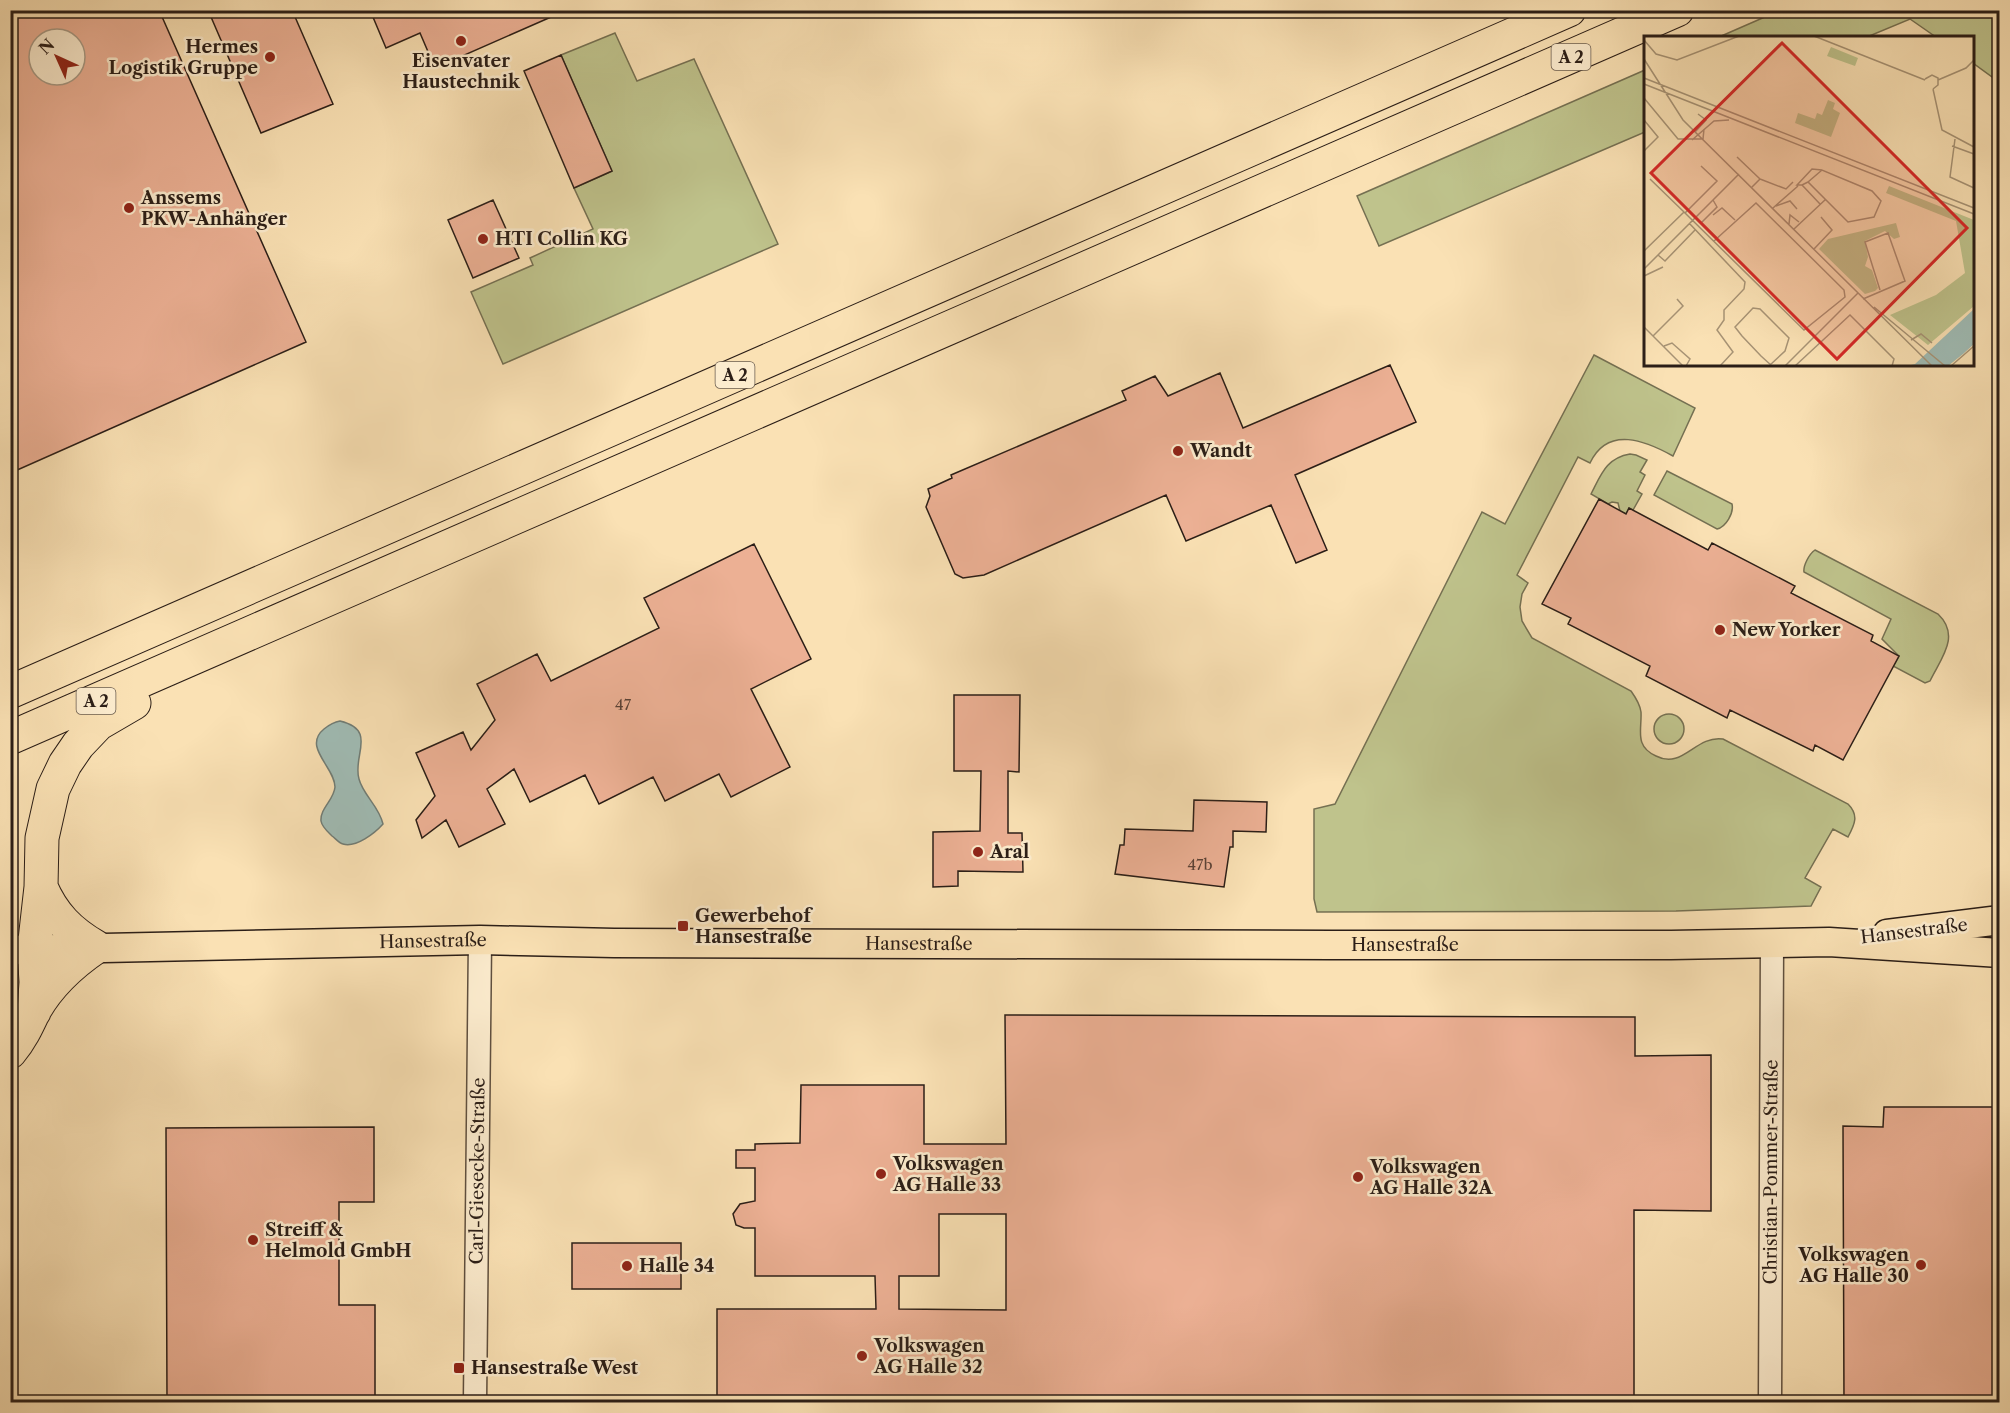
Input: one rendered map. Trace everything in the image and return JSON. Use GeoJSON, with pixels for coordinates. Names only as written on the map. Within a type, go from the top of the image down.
{"type":"FeatureCollection","features":[{"type":"Feature","properties":{"kind":"highway","name":"A 2"},"geometry":{"type":"LineString","coordinates":[[10,692],[1569,10]]}},
{"type":"Feature","properties":{"kind":"highway","name":"A 2"},"geometry":{"type":"LineString","coordinates":[[10,738],[1677,10]]}},
{"type":"Feature","properties":{"kind":"highway"},"geometry":{"type":"LineString","coordinates":[[34,1012],[36,982],[22,950],[41,887],[42,838],[53,789],[65,764],[78,745],[98,724],[141,699],[182,664]]}},
{"type":"Feature","properties":{"kind":"highway"},"geometry":{"type":"LineString","coordinates":[[10,1052],[28,1028],[34,1012],[46,993],[77,960],[96,947],[77,936],[61,921],[41,887]]}},
{"type":"Feature","properties":{"kind":"main road","name":"Hansestraße"},"geometry":{"type":"LineString","coordinates":[[1829,942],[2000,920]]}},
{"type":"Feature","properties":{"kind":"main road","name":"Hansestraße"},"geometry":{"type":"LineString","coordinates":[[22,950],[480,940],[582,943],[1077,945],[1583,945],[1829,942],[2000,953]]}},
{"type":"Feature","properties":{"kind":"street","name":"Carl-Giesecke-Straße"},"geometry":{"type":"LineString","coordinates":[[475,1402],[480,940]]}},
{"type":"Feature","properties":{"kind":"street","name":"Christian-Pommer-Straße"},"geometry":{"type":"LineString","coordinates":[[1770,1402],[1772,943]]}},
{"type":"Feature","properties":{"kind":"green space"},"geometry":{"type":"Polygon","coordinates":[[[1781,10],[1999,11],[1999,82],[1974,64],[1974,36],[1935,36],[1910,19],[1869,36],[1721,36],[1781,10]]]}},
{"type":"Feature","properties":{"kind":"green space"},"geometry":{"type":"Polygon","coordinates":[[[615,33],[637,81],[694,59],[778,244],[503,364],[471,292],[533,265],[530,258],[593,229],[574,188],[612,171],[561,55],[615,33]]]}},
{"type":"Feature","properties":{"kind":"green space"},"geometry":{"type":"Polygon","coordinates":[[[1644,70],[1644,132],[1379,246],[1357,196],[1644,70]]]}},
{"type":"Feature","properties":{"kind":"green space"},"geometry":{"type":"Polygon","coordinates":[[[1594,355],[1695,408],[1673,456],[1651,445],[1617,440],[1598,451],[1590,463],[1578,457],[1517,575],[1528,583],[1522,594],[1520,607],[1522,621],[1532,638],[1631,691],[1640,709],[1642,742],[1649,752],[1665,759],[1674,759],[1705,742],[1723,739],[1848,804],[1855,816],[1848,837],[1833,829],[1805,878],[1821,887],[1811,906],[1676,911],[1317,912],[1314,899],[1314,809],[1335,804],[1482,512],[1505,524],[1594,355]]]}},
{"type":"Feature","properties":{"kind":"green space"},"geometry":{"type":"Polygon","coordinates":[[[1630,454],[1647,460],[1640,472],[1645,475],[1637,491],[1642,494],[1633,510],[1629,508],[1626,514],[1620,511],[1618,503],[1608,504],[1591,494],[1605,468],[1615,459],[1630,454]]]}},
{"type":"Feature","properties":{"kind":"green space"},"geometry":{"type":"Polygon","coordinates":[[[1667,471],[1732,504],[1731,515],[1726,523],[1717,529],[1654,495],[1667,471]]]}},
{"type":"Feature","properties":{"kind":"green space"},"geometry":{"type":"Polygon","coordinates":[[[1815,550],[1938,614],[1945,622],[1948,639],[1947,647],[1930,681],[1925,683],[1893,666],[1899,656],[1882,639],[1891,619],[1804,572],[1807,560],[1815,550]]]}},
{"type":"Feature","properties":{"kind":"green space"},"geometry":{"type":"Polygon","coordinates":[[[1669,714],[1679,719],[1684,729],[1679,739],[1669,744],[1659,739],[1654,729],[1659,719],[1669,714]]]}},
{"type":"Feature","properties":{"kind":"water"},"geometry":{"type":"Polygon","coordinates":[[[340,721],[351,725],[361,737],[358,762],[359,779],[383,824],[365,839],[348,845],[332,836],[321,821],[321,816],[335,787],[334,780],[316,743],[324,729],[340,721]]]}},
{"type":"Feature","properties":{"kind":"building","name":"Anssems PKW-Anhänger"},"geometry":{"type":"Polygon","coordinates":[[[10,10],[159,10],[306,342],[15,471],[10,461],[10,10]]]}},
{"type":"Feature","properties":{"kind":"building","name":"Hermes Logistik Gruppe"},"geometry":{"type":"Polygon","coordinates":[[[208,10],[292,10],[333,104],[261,133],[208,10]]]}},
{"type":"Feature","properties":{"kind":"building","name":"Eisenvater Haustechnik"},"geometry":{"type":"Polygon","coordinates":[[[370,10],[567,10],[435,68],[420,33],[386,48],[370,10]]]}},
{"type":"Feature","properties":{"kind":"building"},"geometry":{"type":"Polygon","coordinates":[[[561,55],[612,171],[574,188],[524,71],[561,55]]]}},
{"type":"Feature","properties":{"kind":"building","name":"HTI Collin KG"},"geometry":{"type":"Polygon","coordinates":[[[493,200],[519,258],[473,278],[448,220],[493,200]]]}},
{"type":"Feature","properties":{"kind":"building","name":"Wandt"},"geometry":{"type":"Polygon","coordinates":[[[1390,365],[1416,422],[1295,475],[1327,550],[1296,563],[1271,505],[1186,541],[1166,495],[984,575],[963,578],[955,574],[926,507],[930,496],[928,489],[952,478],[951,475],[1126,400],[1122,391],[1155,376],[1168,396],[1220,373],[1243,428],[1390,365]]]}},
{"type":"Feature","properties":{"kind":"building","name":"New Yorker"},"geometry":{"type":"Polygon","coordinates":[[[1599,499],[1626,514],[1629,508],[1708,550],[1712,543],[1795,586],[1791,593],[1873,635],[1871,641],[1899,656],[1843,760],[1815,745],[1813,751],[1730,710],[1727,718],[1646,676],[1650,666],[1568,624],[1571,618],[1542,604],[1599,499]]]}},
{"type":"Feature","properties":{"kind":"building"},"geometry":{"type":"Polygon","coordinates":[[[754,544],[811,659],[751,689],[790,767],[731,797],[719,774],[665,801],[653,777],[599,804],[585,775],[530,802],[514,769],[487,789],[505,824],[459,847],[446,820],[422,838],[416,820],[435,796],[416,753],[463,732],[471,750],[495,720],[477,684],[537,654],[551,681],[659,628],[644,598],[754,544]]]}},
{"type":"Feature","properties":{"kind":"building"},"geometry":{"type":"Polygon","coordinates":[[[954,695],[1020,695],[1019,772],[1008,771],[1008,833],[1022,833],[1023,872],[958,871],[958,886],[933,887],[933,832],[980,831],[981,771],[954,771],[954,695]]]}},
{"type":"Feature","properties":{"kind":"building"},"geometry":{"type":"Polygon","coordinates":[[[1194,800],[1267,802],[1266,832],[1233,831],[1233,847],[1230,847],[1224,887],[1115,874],[1120,845],[1124,845],[1125,829],[1193,831],[1194,800]]]}},
{"type":"Feature","properties":{"kind":"building","name":"Volkswagen AG Halle 32A"},"geometry":{"type":"Polygon","coordinates":[[[1005,1015],[1635,1017],[1635,1056],[1711,1055],[1711,1211],[1634,1210],[1634,1402],[717,1402],[717,1309],[876,1309],[875,1276],[755,1276],[755,1228],[736,1225],[733,1214],[740,1204],[755,1201],[755,1168],[736,1168],[736,1150],[755,1150],[755,1144],[800,1143],[801,1085],[924,1085],[924,1144],[1006,1144],[1005,1015]],[[939,1214],[939,1276],[899,1276],[899,1309],[1006,1310],[1006,1214],[939,1214]]]}},
{"type":"Feature","properties":{"kind":"building","name":"Volkswagen AG Halle 30"},"geometry":{"type":"Polygon","coordinates":[[[1884,1107],[2000,1107],[2000,1402],[1844,1402],[1843,1126],[1883,1127],[1884,1107]]]}},
{"type":"Feature","properties":{"kind":"building"},"geometry":{"type":"Polygon","coordinates":[[[374,1127],[374,1202],[339,1202],[339,1305],[375,1305],[375,1402],[167,1402],[166,1128],[374,1127]]]}},
{"type":"Feature","properties":{"kind":"building","name":"Halle 34"},"geometry":{"type":"Polygon","coordinates":[[[572,1243],[681,1243],[681,1289],[572,1289],[572,1243]]]}},
{"type":"Feature","properties":{"kind":"place","name":"Eisenvater Haustechnik"},"geometry":{"type":"Point","coordinates":[461,41]}},
{"type":"Feature","properties":{"kind":"place","name":"Hermes Logistik Gruppe"},"geometry":{"type":"Point","coordinates":[270,57]}},
{"type":"Feature","properties":{"kind":"place","name":"Anssems PKW-Anhänger"},"geometry":{"type":"Point","coordinates":[129,208]}},
{"type":"Feature","properties":{"kind":"place","name":"HTI Collin KG"},"geometry":{"type":"Point","coordinates":[483,239]}},
{"type":"Feature","properties":{"kind":"place","name":"Wandt"},"geometry":{"type":"Point","coordinates":[1178,451]}},
{"type":"Feature","properties":{"kind":"place","name":"New Yorker"},"geometry":{"type":"Point","coordinates":[1720,630]}},
{"type":"Feature","properties":{"kind":"place","name":"Aral"},"geometry":{"type":"Point","coordinates":[978,852]}},
{"type":"Feature","properties":{"kind":"place","name":"Gewerbehof Hansestraße"},"geometry":{"type":"Point","coordinates":[683,926]}},
{"type":"Feature","properties":{"kind":"place","name":"Volkswagen AG Halle 33"},"geometry":{"type":"Point","coordinates":[881,1174]}},
{"type":"Feature","properties":{"kind":"place","name":"Volkswagen AG Halle 32A"},"geometry":{"type":"Point","coordinates":[1358,1177]}},
{"type":"Feature","properties":{"kind":"place","name":"Streiff & Helmold GmbH"},"geometry":{"type":"Point","coordinates":[253,1240]}},
{"type":"Feature","properties":{"kind":"place","name":"Volkswagen AG Halle 30"},"geometry":{"type":"Point","coordinates":[1921,1265]}},
{"type":"Feature","properties":{"kind":"place","name":"Halle 34"},"geometry":{"type":"Point","coordinates":[627,1266]}},
{"type":"Feature","properties":{"kind":"place","name":"Volkswagen AG Halle 32"},"geometry":{"type":"Point","coordinates":[862,1356]}},
{"type":"Feature","properties":{"kind":"place","name":"Hansestraße West"},"geometry":{"type":"Point","coordinates":[459,1368]}}]}
